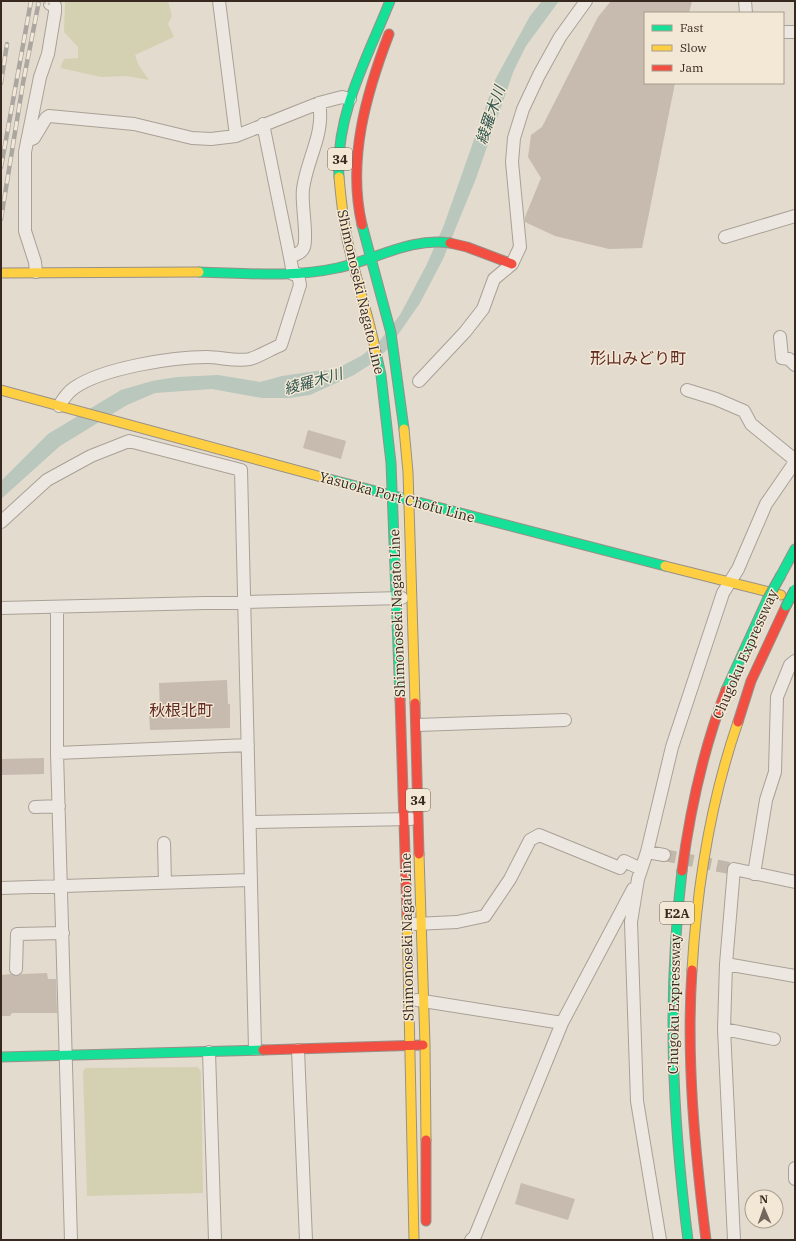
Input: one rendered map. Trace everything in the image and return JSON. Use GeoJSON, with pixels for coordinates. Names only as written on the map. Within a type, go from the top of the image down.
{"type":"FeatureCollection","features":[{"type":"Feature","properties":{"kind":"main road","name":"Shimonoseki Nagato Line"},"geometry":{"type":"LineString","coordinates":[[390,1],[350,99],[340,148],[339,172],[342,214],[353,264],[370,323],[381,375],[391,463],[405,819],[408,1045],[414,1240]]}},
{"type":"Feature","properties":{"kind":"main road","name":"Shimonoseki Nagato Line"},"geometry":{"type":"LineString","coordinates":[[393,23],[379,60],[366,105],[358,156],[356,190],[359,213],[370,259],[386,312],[396,361],[405,420],[413,598],[426,1045],[426,1232]]}},
{"type":"Feature","properties":{"kind":"main road"},"geometry":{"type":"LineString","coordinates":[[1,272],[149,271],[295,274],[353,264],[419,243],[448,242],[467,247],[512,264]]}},
{"type":"Feature","properties":{"kind":"main road","name":"Yasuoka Port Chofu Line"},"geometry":{"type":"LineString","coordinates":[[1,390],[409,501],[795,599]]}},
{"type":"Feature","properties":{"kind":"main road","name":"Chugoku Expressway"},"geometry":{"type":"LineString","coordinates":[[688,1240],[674,1105],[671,1040],[672,975],[677,906],[687,835],[699,778],[714,726],[733,676],[767,600],[795,548]]}},
{"type":"Feature","properties":{"kind":"main road","name":"Chugoku Expressway"},"geometry":{"type":"LineString","coordinates":[[706,1240],[692,1104],[690,976],[695,907],[706,836],[732,733],[753,677],[795,589]]}},
{"type":"Feature","properties":{"kind":"main road"},"geometry":{"type":"LineString","coordinates":[[1,1057],[209,1052],[255,1049],[298,1050],[426,1045]]}},
{"type":"Feature","properties":{"kind":"street"},"geometry":{"type":"LineString","coordinates":[[219,1],[236,136]]}},
{"type":"Feature","properties":{"kind":"street"},"geometry":{"type":"LineString","coordinates":[[419,380],[465,332],[483,309],[494,280],[512,264],[520,247],[512,162],[514,138],[523,109],[539,75],[560,37],[586,1]]}},
{"type":"Feature","properties":{"kind":"street"},"geometry":{"type":"LineString","coordinates":[[745,1],[746,12]]}},
{"type":"Feature","properties":{"kind":"street"},"geometry":{"type":"LineString","coordinates":[[36,272],[35,262],[25,230],[25,152],[40,77],[48,54],[55,12],[55,6],[50,4]]}},
{"type":"Feature","properties":{"kind":"street"},"geometry":{"type":"LineString","coordinates":[[784,32],[795,32]]}},
{"type":"Feature","properties":{"kind":"street"},"geometry":{"type":"LineString","coordinates":[[27,141],[34,138],[46,118],[49,116],[134,124],[192,138],[211,139],[236,136],[319,103],[342,97],[350,99]]}},
{"type":"Feature","properties":{"kind":"street"},"geometry":{"type":"LineString","coordinates":[[290,257],[298,254],[304,248],[303,189],[309,162],[320,128],[321,116],[319,103]]}},
{"type":"Feature","properties":{"kind":"street"},"geometry":{"type":"LineString","coordinates":[[62,407],[66,394],[75,387],[96,378],[129,368],[158,361],[190,358],[250,359],[280,345],[300,285],[290,257],[263,124]]}},
{"type":"Feature","properties":{"kind":"street"},"geometry":{"type":"LineString","coordinates":[[725,237],[795,216]]}},
{"type":"Feature","properties":{"kind":"street"},"geometry":{"type":"LineString","coordinates":[[780,337],[782,358],[789,359],[795,365]]}},
{"type":"Feature","properties":{"kind":"street"},"geometry":{"type":"LineString","coordinates":[[660,1240],[637,1101],[631,922],[640,874],[647,852],[670,754],[723,593],[730,582],[766,504],[795,461],[751,424],[744,411],[716,399],[688,390]]}},
{"type":"Feature","properties":{"kind":"street"},"geometry":{"type":"LineString","coordinates":[[1,522],[47,480],[91,456],[128,441],[241,470],[255,1049]]}},
{"type":"Feature","properties":{"kind":"street"},"geometry":{"type":"LineString","coordinates":[[1,608],[57,608],[413,598]]}},
{"type":"Feature","properties":{"kind":"street"},"geometry":{"type":"LineString","coordinates":[[57,608],[57,752],[67,1056],[71,1240]]}},
{"type":"Feature","properties":{"kind":"street"},"geometry":{"type":"LineString","coordinates":[[754,874],[766,800],[775,772],[777,697],[790,665],[795,661]]}},
{"type":"Feature","properties":{"kind":"street"},"geometry":{"type":"LineString","coordinates":[[417,725],[565,720]]}},
{"type":"Feature","properties":{"kind":"street"},"geometry":{"type":"LineString","coordinates":[[57,752],[248,745]]}},
{"type":"Feature","properties":{"kind":"street"},"geometry":{"type":"LineString","coordinates":[[35,807],[59,806]]}},
{"type":"Feature","properties":{"kind":"street"},"geometry":{"type":"LineString","coordinates":[[250,822],[419,819]]}},
{"type":"Feature","properties":{"kind":"street"},"geometry":{"type":"LineString","coordinates":[[406,924],[457,922],[486,916],[510,879],[530,840],[539,835],[620,868],[624,861],[640,874]]}},
{"type":"Feature","properties":{"kind":"street"},"geometry":{"type":"LineString","coordinates":[[164,843],[165,883]]}},
{"type":"Feature","properties":{"kind":"street"},"geometry":{"type":"LineString","coordinates":[[647,852],[664,855]]}},
{"type":"Feature","properties":{"kind":"street"},"geometry":{"type":"LineString","coordinates":[[734,1240],[724,1029],[726,964],[734,869],[795,882]]}},
{"type":"Feature","properties":{"kind":"street"},"geometry":{"type":"LineString","coordinates":[[471,1240],[475,1236],[562,1023],[640,874]]}},
{"type":"Feature","properties":{"kind":"street"},"geometry":{"type":"LineString","coordinates":[[1,888],[250,880]]}},
{"type":"Feature","properties":{"kind":"street"},"geometry":{"type":"LineString","coordinates":[[16,969],[17,934],[63,933]]}},
{"type":"Feature","properties":{"kind":"street"},"geometry":{"type":"LineString","coordinates":[[726,964],[795,976]]}},
{"type":"Feature","properties":{"kind":"street"},"geometry":{"type":"LineString","coordinates":[[408,999],[562,1023]]}},
{"type":"Feature","properties":{"kind":"street"},"geometry":{"type":"LineString","coordinates":[[724,1029],[774,1039]]}},
{"type":"Feature","properties":{"kind":"street"},"geometry":{"type":"LineString","coordinates":[[298,1050],[306,1240]]}},
{"type":"Feature","properties":{"kind":"street"},"geometry":{"type":"LineString","coordinates":[[209,1052],[215,1240]]}},
{"type":"Feature","properties":{"kind":"street"},"geometry":{"type":"LineString","coordinates":[[795,1168],[795,1179]]}},
{"type":"Feature","properties":{"kind":"path"},"geometry":{"type":"LineString","coordinates":[[33,1],[50,4]]}},
{"type":"Feature","properties":{"kind":"shaded area"},"geometry":{"type":"Polygon","coordinates":[[[65,1],[168,1],[172,16],[168,24],[174,37],[135,55],[139,66],[149,80],[126,76],[101,77],[60,68],[64,59],[78,58],[78,47],[64,32],[65,1]]]}},
{"type":"Feature","properties":{"kind":"shaded area"},"geometry":{"type":"Polygon","coordinates":[[[197,1067],[201,1071],[203,1193],[87,1196],[83,1071],[86,1068],[197,1067]]]}},
{"type":"Feature","properties":{"kind":"water","name":"綾羅木川"},"geometry":{"type":"Polygon","coordinates":[[[542,1],[559,1],[526,46],[514,70],[475,181],[443,259],[420,303],[388,349],[371,364],[354,375],[310,395],[289,398],[262,398],[212,389],[155,393],[127,405],[60,446],[1,499],[1,481],[48,434],[121,390],[152,381],[177,377],[218,375],[260,382],[282,376],[323,370],[332,371],[361,356],[378,343],[400,315],[427,264],[444,225],[495,80],[530,16],[542,1]]]}},
{"type":"Feature","properties":{"kind":"building"},"geometry":{"type":"Polygon","coordinates":[[[611,1],[692,1],[689,12],[644,12],[644,84],[675,84],[642,248],[609,249],[555,236],[525,222],[525,217],[541,178],[528,157],[531,135],[542,127],[598,17],[611,1]]]}},
{"type":"Feature","properties":{"kind":"building"},"geometry":{"type":"Polygon","coordinates":[[[308,430],[346,441],[341,459],[303,448],[308,430]]]}},
{"type":"Feature","properties":{"kind":"building"},"geometry":{"type":"Polygon","coordinates":[[[227,680],[228,704],[230,704],[230,728],[150,730],[149,711],[160,711],[159,683],[227,680]]]}},
{"type":"Feature","properties":{"kind":"building"},"geometry":{"type":"Polygon","coordinates":[[[44,758],[44,774],[1,775],[1,759],[44,758]]]}},
{"type":"Feature","properties":{"kind":"building"},"geometry":{"type":"Polygon","coordinates":[[[47,973],[48,979],[56,979],[57,1013],[12,1013],[10,1016],[1,1016],[1,975],[11,974],[16,976],[22,974],[47,973]]]}},
{"type":"Feature","properties":{"kind":"building"},"geometry":{"type":"Polygon","coordinates":[[[521,1183],[575,1199],[568,1220],[515,1204],[521,1183]]]}},
{"type":"Feature","properties":{"kind":"tunnel"},"geometry":{"type":"LineString","coordinates":[[664,855],[734,869]]}},
{"type":"Feature","properties":{"kind":"railway"},"geometry":{"type":"LineString","coordinates":[[1,167],[31,1]]}},
{"type":"Feature","properties":{"kind":"railway"},"geometry":{"type":"LineString","coordinates":[[1,219],[23,83],[39,1]]}},
{"type":"Feature","properties":{"kind":"railway"},"geometry":{"type":"LineString","coordinates":[[1,83],[7,44]]}},
{"type":"Feature","properties":{"kind":"traffic: fast"},"geometry":{"type":"LineString","coordinates":[[339,177],[339,154],[342,131],[348,109],[363,65],[390,1]]}},
{"type":"Feature","properties":{"kind":"traffic: fast"},"geometry":{"type":"LineString","coordinates":[[362,225],[391,333],[404,429]]}},
{"type":"Feature","properties":{"kind":"traffic: fast"},"geometry":{"type":"LineString","coordinates":[[199,272],[268,274],[303,273],[337,268],[393,250],[421,243],[450,243]]}},
{"type":"Feature","properties":{"kind":"traffic: fast"},"geometry":{"type":"LineString","coordinates":[[376,353],[381,375],[391,463],[400,699]]}},
{"type":"Feature","properties":{"kind":"traffic: fast"},"geometry":{"type":"LineString","coordinates":[[325,478],[665,566]]}},
{"type":"Feature","properties":{"kind":"traffic: fast"},"geometry":{"type":"LineString","coordinates":[[781,575],[795,549]]}},
{"type":"Feature","properties":{"kind":"traffic: fast"},"geometry":{"type":"LineString","coordinates":[[767,600],[781,575]]}},
{"type":"Feature","properties":{"kind":"traffic: fast"},"geometry":{"type":"LineString","coordinates":[[786,606],[795,589]]}},
{"type":"Feature","properties":{"kind":"traffic: fast"},"geometry":{"type":"LineString","coordinates":[[726,690],[767,600]]}},
{"type":"Feature","properties":{"kind":"traffic: fast"},"geometry":{"type":"LineString","coordinates":[[682,871],[674,964],[673,1056],[678,1147],[688,1240]]}},
{"type":"Feature","properties":{"kind":"traffic: fast"},"geometry":{"type":"LineString","coordinates":[[1,1057],[263,1050]]}},
{"type":"Feature","properties":{"kind":"traffic: slow"},"geometry":{"type":"LineString","coordinates":[[339,177],[346,235],[376,353]]}},
{"type":"Feature","properties":{"kind":"traffic: slow"},"geometry":{"type":"LineString","coordinates":[[1,273],[199,272]]}},
{"type":"Feature","properties":{"kind":"traffic: slow"},"geometry":{"type":"LineString","coordinates":[[1,390],[325,478]]}},
{"type":"Feature","properties":{"kind":"traffic: slow"},"geometry":{"type":"LineString","coordinates":[[404,429],[408,472],[415,703]]}},
{"type":"Feature","properties":{"kind":"traffic: slow"},"geometry":{"type":"LineString","coordinates":[[665,566],[781,595]]}},
{"type":"Feature","properties":{"kind":"traffic: slow"},"geometry":{"type":"LineString","coordinates":[[692,970],[697,907],[706,844],[728,752],[738,722]]}},
{"type":"Feature","properties":{"kind":"traffic: slow"},"geometry":{"type":"LineString","coordinates":[[419,854],[425,1045],[426,1140]]}},
{"type":"Feature","properties":{"kind":"traffic: slow"},"geometry":{"type":"LineString","coordinates":[[407,916],[414,1240]]}},
{"type":"Feature","properties":{"kind":"traffic: jam"},"geometry":{"type":"LineString","coordinates":[[362,225],[358,201],[357,176],[361,128],[373,80],[389,34]]}},
{"type":"Feature","properties":{"kind":"traffic: jam"},"geometry":{"type":"LineString","coordinates":[[450,243],[467,247],[512,264]]}},
{"type":"Feature","properties":{"kind":"traffic: jam"},"geometry":{"type":"LineString","coordinates":[[738,722],[751,681],[786,606]]}},
{"type":"Feature","properties":{"kind":"traffic: jam"},"geometry":{"type":"LineString","coordinates":[[682,871],[689,825],[699,779],[711,734],[726,690]]}},
{"type":"Feature","properties":{"kind":"traffic: jam"},"geometry":{"type":"LineString","coordinates":[[400,699],[407,916]]}},
{"type":"Feature","properties":{"kind":"traffic: jam"},"geometry":{"type":"LineString","coordinates":[[415,703],[419,854]]}},
{"type":"Feature","properties":{"kind":"traffic: jam"},"geometry":{"type":"LineString","coordinates":[[692,970],[690,1004],[691,1071],[695,1139],[706,1240]]}},
{"type":"Feature","properties":{"kind":"traffic: jam"},"geometry":{"type":"LineString","coordinates":[[263,1050],[423,1045]]}},
{"type":"Feature","properties":{"kind":"traffic: jam"},"geometry":{"type":"LineString","coordinates":[[426,1140],[426,1221]]}},
{"type":"Feature","properties":{"kind":"district","name":"形山みどり町"},"geometry":{"type":"Point","coordinates":[638,358]}},
{"type":"Feature","properties":{"kind":"district","name":"秋根北町"},"geometry":{"type":"Point","coordinates":[181,710]}}]}
